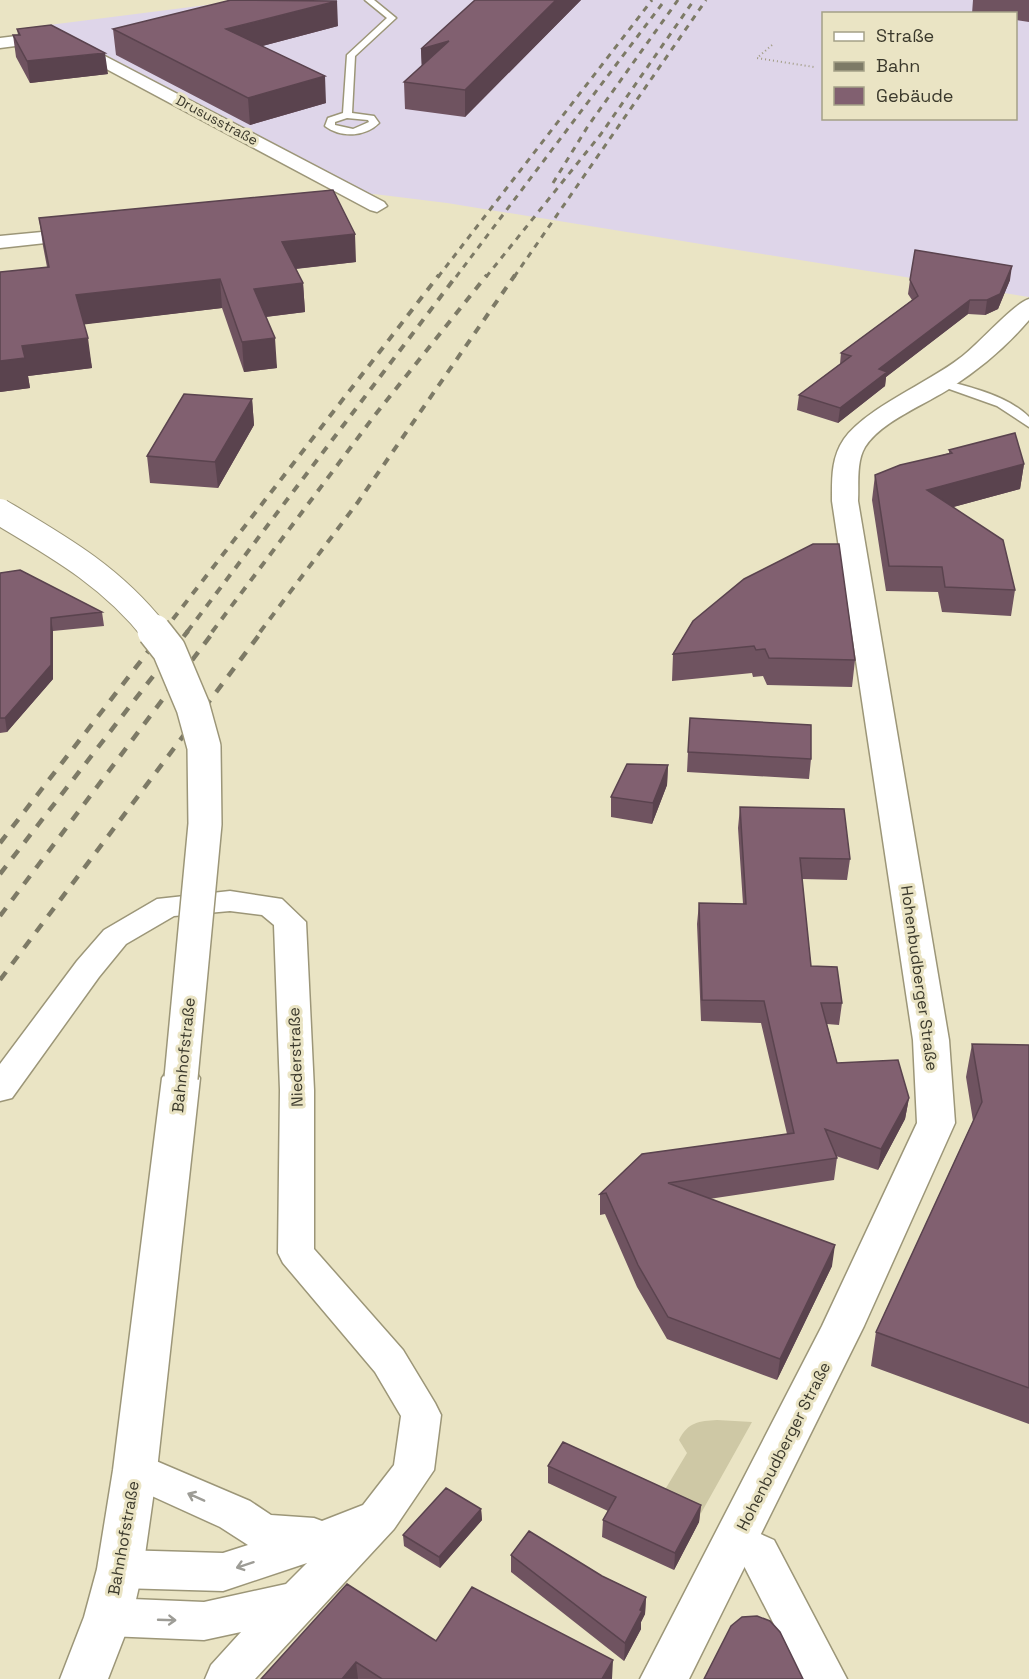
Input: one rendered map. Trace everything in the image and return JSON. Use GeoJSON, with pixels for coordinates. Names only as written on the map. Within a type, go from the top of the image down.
{"type":"FeatureCollection","features":[{"type":"Feature","properties":{"kind":"street","name":"Drususstraße"},"geometry":{"type":"LineString","coordinates":[[0,43],[57,36],[377,206],[337,210]]}},
{"type":"Feature","properties":{"kind":"street"},"geometry":{"type":"LineString","coordinates":[[0,242],[105,232]]}},
{"type":"Feature","properties":{"kind":"street","name":"Hohenbudberger Straße"},"geometry":{"type":"LineString","coordinates":[[664,1679],[843,1326],[936,1123],[936,1089],[931,1040],[845,501],[847,459],[855,442],[873,425],[942,383],[979,357],[1012,326],[1029,306]]}},
{"type":"Feature","properties":{"kind":"street","name":"Bahnhofstraße"},"geometry":{"type":"LineString","coordinates":[[0,512],[79,559],[133,604],[169,650],[193,707],[204,747],[206,824],[181,1078],[135,1470],[120,1569],[108,1617],[84,1679]]}},
{"type":"Feature","properties":{"kind":"street","name":"Niederstraße"},"geometry":{"type":"LineString","coordinates":[[0,1089],[94,961],[115,937],[142,919],[168,906],[230,901],[271,906],[290,922],[297,1090],[296,1252],[389,1361],[421,1415],[414,1470],[379,1516],[227,1679]]}},
{"type":"Feature","properties":{"kind":"street","name":"Niederstraße"},"geometry":{"type":"LineString","coordinates":[[135,1470],[235,1514],[264,1533],[329,1537]]}},
{"type":"Feature","properties":{"kind":"street","name":"Niederstraße"},"geometry":{"type":"LineString","coordinates":[[120,1569],[223,1572],[329,1537],[379,1516]]}},
{"type":"Feature","properties":{"kind":"street"},"geometry":{"type":"LineString","coordinates":[[736,1540],[759,1553],[825,1679]]}},
{"type":"Feature","properties":{"kind":"street"},"geometry":{"type":"LineString","coordinates":[[108,1617],[204,1621],[298,1601]]}},
{"type":"Feature","properties":{"kind":"lane"},"geometry":{"type":"LineString","coordinates":[[347,115],[351,55],[392,18],[369,0]]}},
{"type":"Feature","properties":{"kind":"lane"},"geometry":{"type":"LineString","coordinates":[[942,383],[981,394],[1024,418],[1029,424]]}},
{"type":"Feature","properties":{"kind":"path"},"geometry":{"type":"LineString","coordinates":[[772,45],[757,58],[814,67]]}},
{"type":"Feature","properties":{"kind":"shaded area"},"geometry":{"type":"Polygon","coordinates":[[[246,0],[1029,0],[1029,297],[447,203],[374,194],[363,197],[82,47],[49,25],[246,0]]]}},
{"type":"Feature","properties":{"kind":"shaded area"},"geometry":{"type":"Polygon","coordinates":[[[717,1420],[752,1422],[700,1515],[660,1498],[687,1453],[679,1440],[682,1434],[695,1424],[717,1420]]]}},
{"type":"Feature","properties":{"kind":"building"},"geometry":{"type":"Polygon","coordinates":[[[231,0],[337,1],[226,29],[325,76],[248,98],[113,29],[231,0]]]}},
{"type":"Feature","properties":{"kind":"building"},"geometry":{"type":"Polygon","coordinates":[[[475,0],[556,0],[465,90],[404,82],[449,41],[421,49],[475,0]]]}},
{"type":"Feature","properties":{"kind":"building"},"geometry":{"type":"Polygon","coordinates":[[[51,25],[105,53],[27,61],[13,35],[20,35],[17,29],[51,25]]]}},
{"type":"Feature","properties":{"kind":"building"},"geometry":{"type":"Polygon","coordinates":[[[333,190],[355,234],[282,242],[303,283],[254,289],[275,338],[242,342],[220,279],[76,295],[88,338],[22,346],[25,358],[0,361],[0,272],[49,267],[39,218],[333,190]]]}},
{"type":"Feature","properties":{"kind":"building"},"geometry":{"type":"Polygon","coordinates":[[[915,250],[1012,266],[1000,294],[987,300],[970,300],[879,369],[887,372],[840,408],[799,395],[851,356],[841,353],[918,296],[910,280],[915,250]]]}},
{"type":"Feature","properties":{"kind":"building"},"geometry":{"type":"Polygon","coordinates":[[[184,394],[252,399],[215,462],[147,456],[184,394]]]}},
{"type":"Feature","properties":{"kind":"building"},"geometry":{"type":"Polygon","coordinates":[[[1015,433],[1024,464],[927,490],[1003,540],[1015,590],[945,587],[942,567],[889,566],[875,475],[900,465],[952,453],[949,450],[1015,433]]]}},
{"type":"Feature","properties":{"kind":"building"},"geometry":{"type":"Polygon","coordinates":[[[813,544],[839,544],[855,660],[769,658],[765,649],[756,650],[754,646],[673,654],[693,621],[744,579],[813,544]]]}},
{"type":"Feature","properties":{"kind":"building"},"geometry":{"type":"Polygon","coordinates":[[[20,570],[102,612],[51,618],[51,665],[5,718],[0,718],[0,573],[20,570]]]}},
{"type":"Feature","properties":{"kind":"building"},"geometry":{"type":"Polygon","coordinates":[[[690,718],[811,725],[811,759],[688,752],[690,718]]]}},
{"type":"Feature","properties":{"kind":"building"},"geometry":{"type":"Polygon","coordinates":[[[627,764],[668,765],[653,803],[611,797],[627,764]]]}},
{"type":"Feature","properties":{"kind":"building"},"geometry":{"type":"Polygon","coordinates":[[[740,807],[844,809],[850,859],[800,858],[811,966],[837,967],[842,1003],[821,1003],[837,1063],[898,1060],[909,1098],[881,1149],[825,1129],[837,1158],[668,1183],[835,1245],[780,1359],[668,1317],[638,1265],[606,1193],[600,1194],[642,1154],[794,1133],[764,1001],[702,1000],[699,903],[746,904],[740,807]]]}},
{"type":"Feature","properties":{"kind":"building"},"geometry":{"type":"Polygon","coordinates":[[[972,1044],[1029,1045],[1029,1388],[876,1332],[982,1102],[972,1044]]]}},
{"type":"Feature","properties":{"kind":"building"},"geometry":{"type":"Polygon","coordinates":[[[563,1442],[701,1505],[675,1553],[603,1520],[616,1497],[548,1466],[563,1442]]]}},
{"type":"Feature","properties":{"kind":"building"},"geometry":{"type":"Polygon","coordinates":[[[446,1488],[481,1509],[439,1557],[403,1535],[446,1488]]]}},
{"type":"Feature","properties":{"kind":"building"},"geometry":{"type":"Polygon","coordinates":[[[529,1531],[602,1576],[646,1597],[640,1610],[642,1611],[625,1643],[511,1555],[529,1531]]]}},
{"type":"Feature","properties":{"kind":"building"},"geometry":{"type":"Polygon","coordinates":[[[347,1584],[436,1641],[472,1587],[613,1660],[602,1679],[382,1679],[356,1662],[342,1679],[261,1679],[347,1584]]]}},
{"type":"Feature","properties":{"kind":"building"},"geometry":{"type":"Polygon","coordinates":[[[757,1616],[770,1621],[780,1632],[803,1679],[704,1679],[731,1626],[742,1617],[757,1616]]]}},
{"type":"Feature","properties":{"kind":"railway"},"geometry":{"type":"LineString","coordinates":[[438,277],[652,0]]}},
{"type":"Feature","properties":{"kind":"railway"},"geometry":{"type":"LineString","coordinates":[[456,277],[665,0]]}},
{"type":"Feature","properties":{"kind":"railway"},"geometry":{"type":"LineString","coordinates":[[553,183],[588,126],[678,0]]}},
{"type":"Feature","properties":{"kind":"railway"},"geometry":{"type":"LineString","coordinates":[[486,277],[601,134],[694,0]]}},
{"type":"Feature","properties":{"kind":"railway"},"geometry":{"type":"LineString","coordinates":[[514,277],[706,0]]}},
{"type":"Feature","properties":{"kind":"railway"},"geometry":{"type":"LineString","coordinates":[[163,632],[439,275]]}},
{"type":"Feature","properties":{"kind":"railway"},"geometry":{"type":"LineString","coordinates":[[187,632],[457,275]]}},
{"type":"Feature","properties":{"kind":"railway"},"geometry":{"type":"LineString","coordinates":[[212,632],[375,415],[487,275]]}},
{"type":"Feature","properties":{"kind":"railway"},"geometry":{"type":"LineString","coordinates":[[260,632],[358,502],[515,275]]}},
{"type":"Feature","properties":{"kind":"railway"},"geometry":{"type":"LineString","coordinates":[[0,843],[164,631]]}},
{"type":"Feature","properties":{"kind":"railway"},"geometry":{"type":"LineString","coordinates":[[0,874],[188,631]]}},
{"type":"Feature","properties":{"kind":"railway"},"geometry":{"type":"LineString","coordinates":[[0,916],[214,631]]}},
{"type":"Feature","properties":{"kind":"railway"},"geometry":{"type":"LineString","coordinates":[[0,980],[262,631]]}}]}
